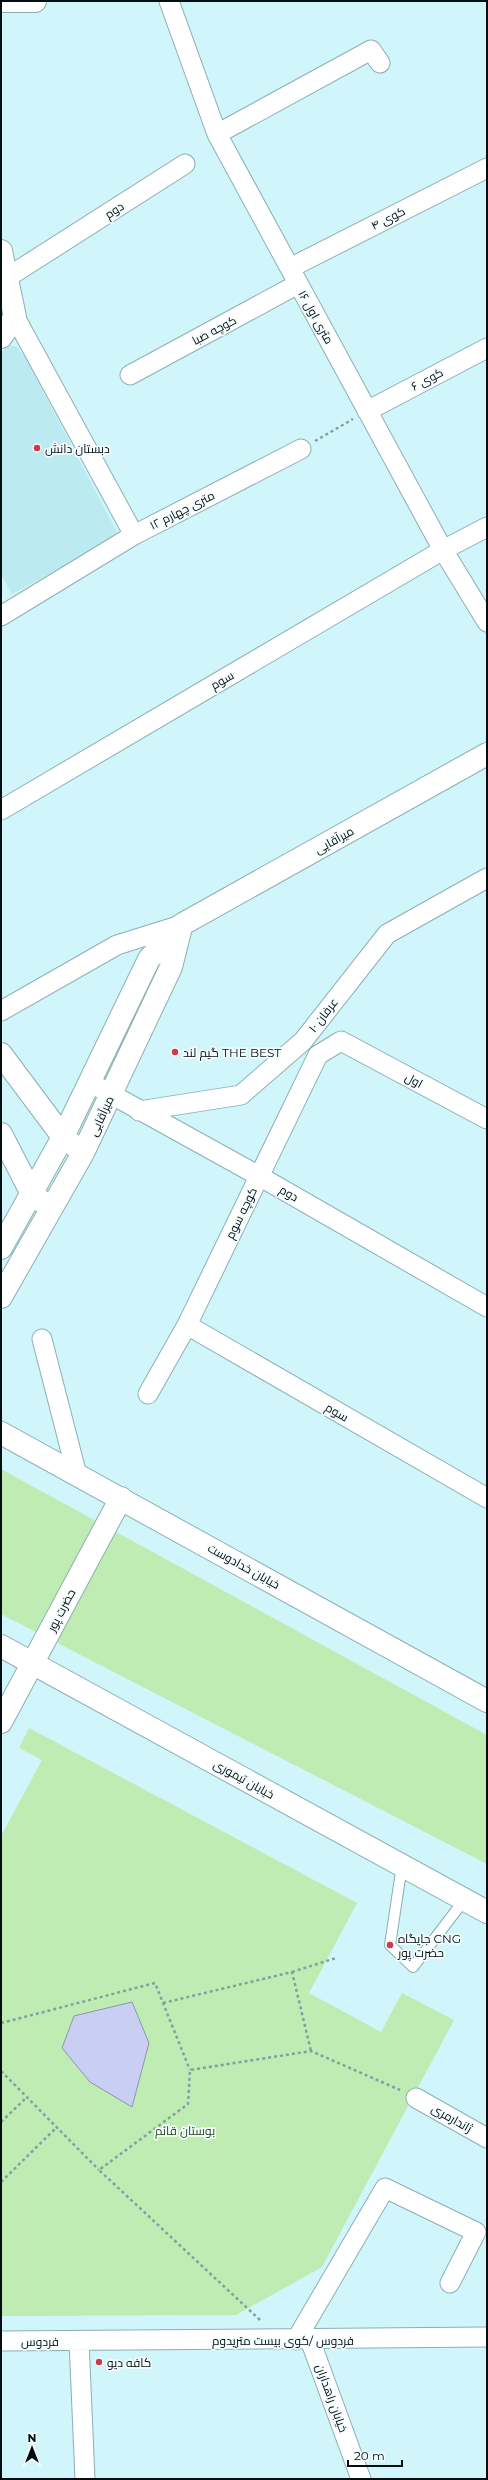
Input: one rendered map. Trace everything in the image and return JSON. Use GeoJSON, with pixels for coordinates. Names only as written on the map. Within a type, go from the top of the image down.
{"type":"FeatureCollection","features":[{"type":"Feature","properties":{"kind":"street"},"geometry":{"type":"LineString","coordinates":[[1,1],[35,1]]}},
{"type":"Feature","properties":{"kind":"street","name":"۱۶ متری اول"},"geometry":{"type":"LineString","coordinates":[[169,1],[217,134],[443,550],[487,622]]}},
{"type":"Feature","properties":{"kind":"street"},"geometry":{"type":"LineString","coordinates":[[217,134],[371,50],[380,63]]}},
{"type":"Feature","properties":{"kind":"street","name":"دوم"},"geometry":{"type":"LineString","coordinates":[[8,278],[185,164]]}},
{"type":"Feature","properties":{"kind":"street","name":"کوی ۴"},"geometry":{"type":"LineString","coordinates":[[294,276],[487,168]]}},
{"type":"Feature","properties":{"kind":"street"},"geometry":{"type":"LineString","coordinates":[[1,250],[15,317],[134,535]]}},
{"type":"Feature","properties":{"kind":"street","name":"کوچه صبا"},"geometry":{"type":"LineString","coordinates":[[130,375],[294,276]]}},
{"type":"Feature","properties":{"kind":"street"},"geometry":{"type":"LineString","coordinates":[[1,337],[15,317]]}},
{"type":"Feature","properties":{"kind":"street","name":"کوی ۶"},"geometry":{"type":"LineString","coordinates":[[367,411],[487,348]]}},
{"type":"Feature","properties":{"kind":"street","name":"۱۲ متری چهارم"},"geometry":{"type":"LineString","coordinates":[[1,616],[134,535],[301,449]]}},
{"type":"Feature","properties":{"kind":"street","name":"سوم"},"geometry":{"type":"LineString","coordinates":[[1,810],[443,550],[487,527]]}},
{"type":"Feature","properties":{"kind":"street","name":"میرآقایی"},"geometry":{"type":"LineString","coordinates":[[1,1248],[63,1137],[88,1082],[149,959],[181,926],[487,754]]}},
{"type":"Feature","properties":{"kind":"street","name":"عرفان ۱۰"},"geometry":{"type":"LineString","coordinates":[[139,1111],[241,1095],[303,1041],[387,934],[487,878]]}},
{"type":"Feature","properties":{"kind":"street"},"geometry":{"type":"LineString","coordinates":[[1,1011],[117,945],[181,926]]}},
{"type":"Feature","properties":{"kind":"street","name":"میرآقایی"},"geometry":{"type":"LineString","coordinates":[[1,1297],[83,1153],[171,967],[181,926]]}},
{"type":"Feature","properties":{"kind":"street","name":"اول"},"geometry":{"type":"LineString","coordinates":[[341,1041],[487,1119]]}},
{"type":"Feature","properties":{"kind":"street","name":"کوچه سوم"},"geometry":{"type":"LineString","coordinates":[[148,1394],[187,1325],[318,1055],[341,1041]]}},
{"type":"Feature","properties":{"kind":"street"},"geometry":{"type":"LineString","coordinates":[[1,1054],[63,1137],[83,1153]]}},
{"type":"Feature","properties":{"kind":"street","name":"دوم"},"geometry":{"type":"LineString","coordinates":[[88,1082],[110,1096],[259,1176],[487,1307]]}},
{"type":"Feature","properties":{"kind":"street"},"geometry":{"type":"LineString","coordinates":[[1,1134],[32,1194],[51,1209]]}},
{"type":"Feature","properties":{"kind":"street","name":"سوم"},"geometry":{"type":"LineString","coordinates":[[187,1325],[487,1498]]}},
{"type":"Feature","properties":{"kind":"street"},"geometry":{"type":"LineString","coordinates":[[42,1339],[77,1475]]}},
{"type":"Feature","properties":{"kind":"street","name":"خیابان خدادوست"},"geometry":{"type":"LineString","coordinates":[[1,1432],[487,1701]]}},
{"type":"Feature","properties":{"kind":"street","name":"حضرت پور"},"geometry":{"type":"LineString","coordinates":[[1,1722],[121,1498]]}},
{"type":"Feature","properties":{"kind":"street","name":"خیابان تیموری"},"geometry":{"type":"LineString","coordinates":[[1,1646],[487,1912]]}},
{"type":"Feature","properties":{"kind":"street","name":"ژاندارمری"},"geometry":{"type":"LineString","coordinates":[[416,2098],[487,2138]]}},
{"type":"Feature","properties":{"kind":"street"},"geometry":{"type":"LineString","coordinates":[[295,2340],[385,2188],[476,2232],[450,2283]]}},
{"type":"Feature","properties":{"kind":"street","name":"فردوس /کوی بیست متریدوم"},"geometry":{"type":"LineString","coordinates":[[79,2341],[487,2337]]}},
{"type":"Feature","properties":{"kind":"street","name":"خیابان راهداران"},"geometry":{"type":"LineString","coordinates":[[295,2340],[361,2479]]}},
{"type":"Feature","properties":{"kind":"street","name":"فردوس"},"geometry":{"type":"LineString","coordinates":[[1,2341],[79,2341]]}},
{"type":"Feature","properties":{"kind":"street"},"geometry":{"type":"LineString","coordinates":[[79,2341],[85,2479]]}},
{"type":"Feature","properties":{"kind":"lane"},"geometry":{"type":"LineString","coordinates":[[402,1865],[390,1945],[413,1967],[465,1899]]}},
{"type":"Feature","properties":{"kind":"path"},"geometry":{"type":"LineString","coordinates":[[301,449],[367,411]]}},
{"type":"Feature","properties":{"kind":"path"},"geometry":{"type":"LineString","coordinates":[[163,2003],[292,1972],[336,1958]]}},
{"type":"Feature","properties":{"kind":"path"},"geometry":{"type":"LineString","coordinates":[[292,1972],[311,2051]]}},
{"type":"Feature","properties":{"kind":"path"},"geometry":{"type":"LineString","coordinates":[[1,2024],[155,1983],[190,2070],[188,2104],[99,2170]]}},
{"type":"Feature","properties":{"kind":"path"},"geometry":{"type":"LineString","coordinates":[[190,2070],[311,2051],[416,2098]]}},
{"type":"Feature","properties":{"kind":"path"},"geometry":{"type":"LineString","coordinates":[[1,2071],[99,2170],[295,2340]]}},
{"type":"Feature","properties":{"kind":"path"},"geometry":{"type":"LineString","coordinates":[[1,2122],[27,2097]]}},
{"type":"Feature","properties":{"kind":"path"},"geometry":{"type":"LineString","coordinates":[[1,2182],[57,2127]]}},
{"type":"Feature","properties":{"kind":"shaded area","name":"دبستان دانش"},"geometry":{"type":"Polygon","coordinates":[[[9,345],[17,347],[25,357],[119,536],[12,594],[1,574],[1,352],[9,345]]]}},
{"type":"Feature","properties":{"kind":"shaded area"},"geometry":{"type":"Polygon","coordinates":[[[132,2002],[149,2043],[132,2107],[90,2082],[62,2048],[74,2016],[132,2002]]]}},
{"type":"Feature","properties":{"kind":"green space"},"geometry":{"type":"Polygon","coordinates":[[[1,1469],[487,1735],[487,1864],[1,1614],[1,1469]]]}},
{"type":"Feature","properties":{"kind":"green space","name":"بوستان قائم"},"geometry":{"type":"Polygon","coordinates":[[[29,1728],[357,1903],[309,1993],[381,2032],[402,1993],[454,2020],[322,2267],[236,2315],[1,2316],[1,1836],[42,1760],[19,1748],[29,1728]]]}},
{"type":"Feature","properties":{"kind":"place","name":"دبستان دانش"},"geometry":{"type":"Point","coordinates":[37,448]}},
{"type":"Feature","properties":{"kind":"place","name":"گیم لند THE BEST"},"geometry":{"type":"Point","coordinates":[175,1052]}},
{"type":"Feature","properties":{"kind":"place","name":"جایگاه CNG حضرت پور"},"geometry":{"type":"Point","coordinates":[390,1945]}},
{"type":"Feature","properties":{"kind":"place","name":"کافه دیو"},"geometry":{"type":"Point","coordinates":[99,2362]}}]}
